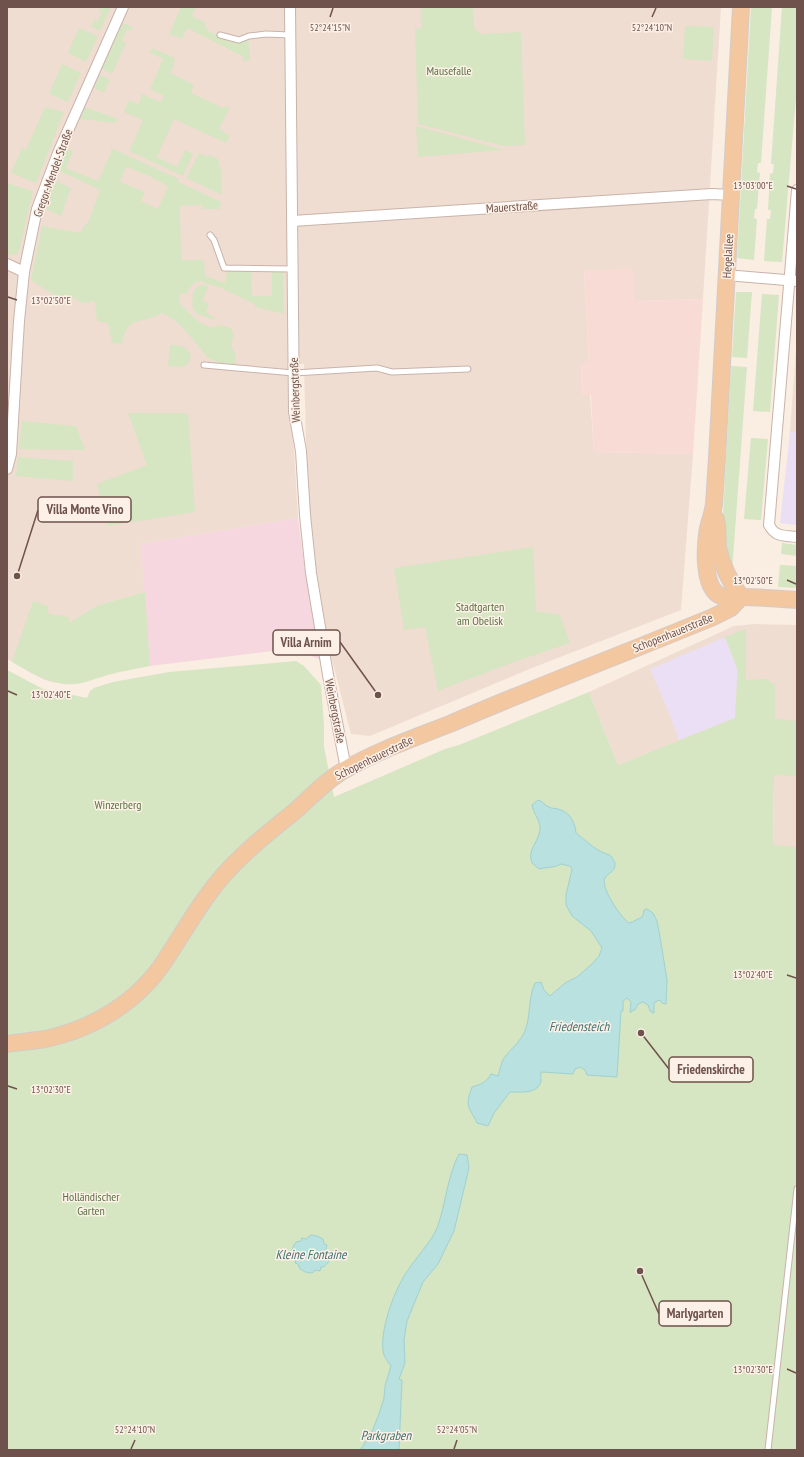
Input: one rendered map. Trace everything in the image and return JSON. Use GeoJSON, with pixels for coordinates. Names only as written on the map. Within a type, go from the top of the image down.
{"type":"FeatureCollection","features":[{"type":"Feature","properties":{"kind":"main road","name":"Hegelallee"},"geometry":{"type":"LineString","coordinates":[[741,7],[714,506],[707,534],[706,554],[710,586],[714,592],[719,596],[728,599],[741,596]]}},
{"type":"Feature","properties":{"kind":"main road","name":"Schopenhauerstraße"},"geometry":{"type":"LineString","coordinates":[[7,1044],[45,1039],[68,1033],[102,1019],[126,1002],[157,972],[197,909],[239,859],[318,789],[346,769],[373,755],[497,703],[713,617],[731,608],[741,596]]}},
{"type":"Feature","properties":{"kind":"main road"},"geometry":{"type":"LineString","coordinates":[[741,596],[797,600]]}},
{"type":"Feature","properties":{"kind":"street","name":"Gregor-Mendel-Straße"},"geometry":{"type":"LineString","coordinates":[[7,469],[24,272],[37,209],[53,167],[123,7]]}},
{"type":"Feature","properties":{"kind":"street","name":"Weinbergstraße"},"geometry":{"type":"LineString","coordinates":[[290,7],[294,412],[300,451],[311,573],[346,769]]}},
{"type":"Feature","properties":{"kind":"street"},"geometry":{"type":"LineString","coordinates":[[797,190],[793,281],[769,524],[772,531],[779,535],[797,537]]}},
{"type":"Feature","properties":{"kind":"street","name":"Mauerstraße"},"geometry":{"type":"LineString","coordinates":[[292,221],[705,195],[731,195]]}},
{"type":"Feature","properties":{"kind":"street"},"geometry":{"type":"LineString","coordinates":[[7,264],[24,272]]}},
{"type":"Feature","properties":{"kind":"street"},"geometry":{"type":"LineString","coordinates":[[726,275],[793,281]]}},
{"type":"Feature","properties":{"kind":"lane"},"geometry":{"type":"LineString","coordinates":[[220,35],[239,40],[249,36],[266,34],[290,36]]}},
{"type":"Feature","properties":{"kind":"lane"},"geometry":{"type":"LineString","coordinates":[[210,235],[214,240],[224,268],[292,269]]}},
{"type":"Feature","properties":{"kind":"lane"},"geometry":{"type":"LineString","coordinates":[[204,365],[294,373],[378,368],[392,372],[468,369]]}},
{"type":"Feature","properties":{"kind":"lane"},"geometry":{"type":"LineString","coordinates":[[768,1450],[797,1189]]}},
{"type":"Feature","properties":{"kind":"shaded area"},"geometry":{"type":"Polygon","coordinates":[[[7,7],[721,7],[703,299],[635,301],[584,271],[589,362],[581,363],[582,395],[590,395],[594,452],[693,454],[681,610],[532,668],[370,736],[351,734],[330,652],[314,557],[307,475],[304,364],[289,364],[298,518],[141,544],[145,592],[98,605],[55,683],[43,679],[7,659],[7,7]]]}},
{"type":"Feature","properties":{"kind":"shaded area"},"geometry":{"type":"Polygon","coordinates":[[[632,268],[635,301],[703,299],[693,454],[594,452],[591,395],[582,395],[581,362],[589,362],[584,271],[632,268]]]}},
{"type":"Feature","properties":{"kind":"shaded area"},"geometry":{"type":"Polygon","coordinates":[[[797,335],[797,433],[790,432],[797,335]]]}},
{"type":"Feature","properties":{"kind":"shaded area"},"geometry":{"type":"Polygon","coordinates":[[[790,432],[797,433],[797,525],[780,523],[790,432]]]}},
{"type":"Feature","properties":{"kind":"shaded area"},"geometry":{"type":"Polygon","coordinates":[[[298,518],[320,659],[288,649],[150,666],[141,544],[298,518]]]}},
{"type":"Feature","properties":{"kind":"shaded area"},"geometry":{"type":"Polygon","coordinates":[[[755,624],[797,625],[797,1047],[773,845],[774,796],[771,704],[618,765],[589,692],[734,626],[755,624]]]}},
{"type":"Feature","properties":{"kind":"shaded area"},"geometry":{"type":"Polygon","coordinates":[[[728,636],[738,656],[735,718],[679,740],[650,669],[728,636]]]}},
{"type":"Feature","properties":{"kind":"green space"},"geometry":{"type":"Polygon","coordinates":[[[100,7],[111,7],[100,31],[91,27],[94,20],[98,21],[102,12],[99,10],[100,7]]]}},
{"type":"Feature","properties":{"kind":"green space"},"geometry":{"type":"Polygon","coordinates":[[[181,7],[196,7],[192,16],[205,22],[207,30],[212,33],[246,40],[249,42],[250,61],[243,61],[244,57],[187,28],[182,39],[169,34],[181,7]]]}},
{"type":"Feature","properties":{"kind":"green space","name":"Mausefalle"},"geometry":{"type":"Polygon","coordinates":[[[421,7],[473,7],[474,28],[480,34],[521,32],[525,145],[503,146],[418,124],[415,29],[421,28],[421,7]]]}},
{"type":"Feature","properties":{"kind":"green space"},"geometry":{"type":"Polygon","coordinates":[[[751,7],[772,7],[761,163],[758,163],[757,172],[760,173],[757,209],[755,209],[754,218],[757,219],[754,260],[737,258],[751,7]]]}},
{"type":"Feature","properties":{"kind":"green space"},"geometry":{"type":"Polygon","coordinates":[[[782,7],[797,7],[797,86],[782,262],[764,261],[767,219],[770,219],[771,210],[768,210],[770,174],[773,173],[774,164],[771,164],[782,7]]]}},
{"type":"Feature","properties":{"kind":"green space"},"geometry":{"type":"Polygon","coordinates":[[[123,23],[133,27],[131,31],[127,29],[122,41],[126,43],[112,74],[102,69],[123,23]]]}},
{"type":"Feature","properties":{"kind":"green space"},"geometry":{"type":"Polygon","coordinates":[[[685,26],[714,27],[712,61],[683,59],[685,26]]]}},
{"type":"Feature","properties":{"kind":"green space"},"geometry":{"type":"Polygon","coordinates":[[[79,28],[98,36],[86,62],[68,53],[79,28]]]}},
{"type":"Feature","properties":{"kind":"green space"},"geometry":{"type":"Polygon","coordinates":[[[152,48],[173,57],[175,60],[171,73],[194,85],[191,93],[223,108],[224,106],[230,108],[219,129],[230,136],[226,143],[174,119],[157,157],[177,167],[185,150],[193,154],[183,176],[129,151],[143,120],[124,112],[129,100],[139,104],[142,94],[160,102],[164,96],[150,89],[163,59],[150,53],[152,48]]]}},
{"type":"Feature","properties":{"kind":"green space"},"geometry":{"type":"Polygon","coordinates":[[[62,64],[81,73],[68,102],[49,94],[62,64]]]}},
{"type":"Feature","properties":{"kind":"green space"},"geometry":{"type":"Polygon","coordinates":[[[100,75],[110,80],[104,93],[94,88],[100,75]]]}},
{"type":"Feature","properties":{"kind":"green space"},"geometry":{"type":"Polygon","coordinates":[[[45,107],[64,112],[36,183],[11,173],[22,148],[26,150],[45,107]]]}},
{"type":"Feature","properties":{"kind":"green space"},"geometry":{"type":"Polygon","coordinates":[[[85,107],[118,119],[115,123],[80,119],[85,107]]]}},
{"type":"Feature","properties":{"kind":"green space"},"geometry":{"type":"Polygon","coordinates":[[[416,126],[504,150],[418,157],[416,126]]]}},
{"type":"Feature","properties":{"kind":"green space"},"geometry":{"type":"Polygon","coordinates":[[[111,148],[179,179],[178,182],[221,202],[220,209],[203,209],[203,205],[180,206],[181,260],[204,260],[205,276],[225,283],[227,271],[251,271],[252,296],[272,296],[272,271],[283,271],[284,314],[255,307],[252,303],[219,287],[204,283],[203,281],[195,283],[191,286],[186,294],[179,294],[179,303],[200,323],[213,328],[219,325],[231,328],[234,333],[231,347],[235,352],[236,364],[220,363],[208,358],[183,328],[173,319],[162,313],[131,324],[127,328],[122,344],[112,343],[108,323],[97,321],[95,302],[82,302],[73,297],[71,306],[31,280],[42,226],[80,233],[84,226],[88,223],[100,190],[58,170],[67,149],[73,151],[66,168],[98,181],[112,151],[110,150],[111,148]],[[126,167],[120,182],[145,192],[141,201],[158,209],[168,186],[152,177],[126,167]]]}},
{"type":"Feature","properties":{"kind":"green space"},"geometry":{"type":"Polygon","coordinates":[[[199,153],[218,159],[221,171],[222,195],[186,178],[199,153]]]}},
{"type":"Feature","properties":{"kind":"green space"},"geometry":{"type":"Polygon","coordinates":[[[55,181],[71,188],[61,216],[46,209],[55,181]]]}},
{"type":"Feature","properties":{"kind":"green space"},"geometry":{"type":"Polygon","coordinates":[[[7,183],[33,191],[19,251],[16,255],[7,254],[7,183]]]}},
{"type":"Feature","properties":{"kind":"green space"},"geometry":{"type":"Polygon","coordinates":[[[204,285],[208,286],[203,301],[209,304],[206,312],[215,318],[215,320],[197,314],[193,309],[193,293],[197,287],[204,285]]]}},
{"type":"Feature","properties":{"kind":"green space"},"geometry":{"type":"Polygon","coordinates":[[[736,292],[752,292],[747,358],[732,357],[736,292]]]}},
{"type":"Feature","properties":{"kind":"green space"},"geometry":{"type":"Polygon","coordinates":[[[762,294],[779,295],[770,412],[753,411],[762,294]]]}},
{"type":"Feature","properties":{"kind":"green space"},"geometry":{"type":"Polygon","coordinates":[[[170,345],[182,346],[188,350],[191,356],[189,363],[182,367],[168,366],[170,345]]]}},
{"type":"Feature","properties":{"kind":"green space"},"geometry":{"type":"Polygon","coordinates":[[[731,366],[747,367],[732,571],[722,535],[731,366]]]}},
{"type":"Feature","properties":{"kind":"green space"},"geometry":{"type":"Polygon","coordinates":[[[128,413],[188,413],[195,512],[108,526],[97,484],[147,465],[128,413]]]}},
{"type":"Feature","properties":{"kind":"green space"},"geometry":{"type":"Polygon","coordinates":[[[22,421],[76,426],[85,450],[19,449],[22,421]]]}},
{"type":"Feature","properties":{"kind":"green space"},"geometry":{"type":"Polygon","coordinates":[[[751,438],[768,439],[761,520],[744,519],[751,438]]]}},
{"type":"Feature","properties":{"kind":"green space"},"geometry":{"type":"Polygon","coordinates":[[[18,457],[73,461],[73,481],[16,476],[18,457]]]}},
{"type":"Feature","properties":{"kind":"green space"},"geometry":{"type":"Polygon","coordinates":[[[782,543],[797,545],[797,556],[781,554],[782,543]]]}},
{"type":"Feature","properties":{"kind":"green space","name":"Stadtgarten am Obelisk"},"geometry":{"type":"Polygon","coordinates":[[[533,547],[536,611],[560,615],[570,643],[511,663],[438,691],[425,627],[404,630],[394,568],[533,547]]]}},
{"type":"Feature","properties":{"kind":"green space"},"geometry":{"type":"Polygon","coordinates":[[[780,565],[797,566],[797,588],[778,587],[780,565]]]}},
{"type":"Feature","properties":{"kind":"green space"},"geometry":{"type":"Polygon","coordinates":[[[145,592],[150,666],[113,674],[82,683],[62,684],[43,679],[12,662],[33,601],[48,606],[47,612],[50,614],[69,617],[69,623],[98,605],[145,592]]]}},
{"type":"Feature","properties":{"kind":"green space"},"geometry":{"type":"Polygon","coordinates":[[[746,629],[746,680],[767,679],[775,685],[775,719],[797,721],[797,776],[774,775],[773,845],[797,847],[797,1450],[7,1450],[7,670],[43,689],[87,698],[90,691],[94,688],[113,682],[169,672],[296,661],[304,666],[321,685],[324,747],[334,797],[445,749],[459,745],[589,692],[618,765],[735,718],[738,671],[725,637],[746,629]]]}},
{"type":"Feature","properties":{"kind":"water","name":"Friedensteich"},"geometry":{"type":"Polygon","coordinates":[[[538,800],[550,808],[566,812],[573,821],[576,833],[595,848],[612,857],[615,866],[605,878],[604,882],[608,895],[625,920],[629,923],[641,918],[644,910],[647,909],[653,913],[657,921],[667,980],[666,1004],[662,1003],[660,1000],[657,1001],[654,1003],[654,1013],[652,1013],[648,1005],[643,1002],[638,1004],[635,1010],[630,1012],[631,1002],[627,998],[623,1001],[623,1011],[621,1011],[617,1077],[587,1075],[585,1070],[580,1067],[575,1069],[573,1074],[541,1072],[541,1081],[538,1087],[526,1092],[510,1092],[494,1113],[488,1126],[477,1123],[468,1106],[472,1087],[483,1083],[491,1074],[498,1076],[504,1058],[523,1035],[527,1025],[531,995],[535,983],[541,982],[544,990],[550,996],[565,983],[577,977],[593,963],[599,956],[602,948],[591,931],[572,916],[566,905],[566,895],[572,869],[570,866],[561,864],[539,869],[532,863],[531,854],[540,830],[540,826],[532,805],[538,800]]]}},
{"type":"Feature","properties":{"kind":"water","name":"Parkgraben"},"geometry":{"type":"Polygon","coordinates":[[[459,1154],[467,1155],[469,1168],[454,1231],[438,1264],[423,1282],[407,1321],[404,1340],[405,1363],[399,1379],[402,1380],[399,1450],[360,1450],[371,1434],[379,1414],[391,1366],[384,1355],[383,1336],[392,1301],[409,1268],[435,1233],[443,1210],[449,1181],[459,1154]]]}},
{"type":"Feature","properties":{"kind":"water","name":"Kleine Fontaine"},"geometry":{"type":"Polygon","coordinates":[[[311,1235],[323,1239],[324,1244],[327,1245],[326,1249],[330,1256],[330,1259],[323,1267],[321,1267],[320,1271],[316,1270],[312,1273],[305,1272],[300,1269],[298,1264],[295,1263],[296,1259],[292,1256],[292,1249],[296,1242],[301,1241],[302,1238],[306,1239],[311,1235]]]}},
{"type":"Feature","properties":{"kind":"place","name":"Villa Monte Vino"},"geometry":{"type":"Point","coordinates":[17,576]}},
{"type":"Feature","properties":{"kind":"place","name":"Villa Arnim"},"geometry":{"type":"Point","coordinates":[378,695]}},
{"type":"Feature","properties":{"kind":"place","name":"Friedenskirche"},"geometry":{"type":"Point","coordinates":[641,1033]}},
{"type":"Feature","properties":{"kind":"place","name":"Marlygarten"},"geometry":{"type":"Point","coordinates":[640,1271]}},
{"type":"Feature","properties":{"kind":"park label","name":"Winzerberg"},"geometry":{"type":"Point","coordinates":[118,805]}},
{"type":"Feature","properties":{"kind":"park label","name":"Holländischer Garten"},"geometry":{"type":"Point","coordinates":[91,1204]}}]}
